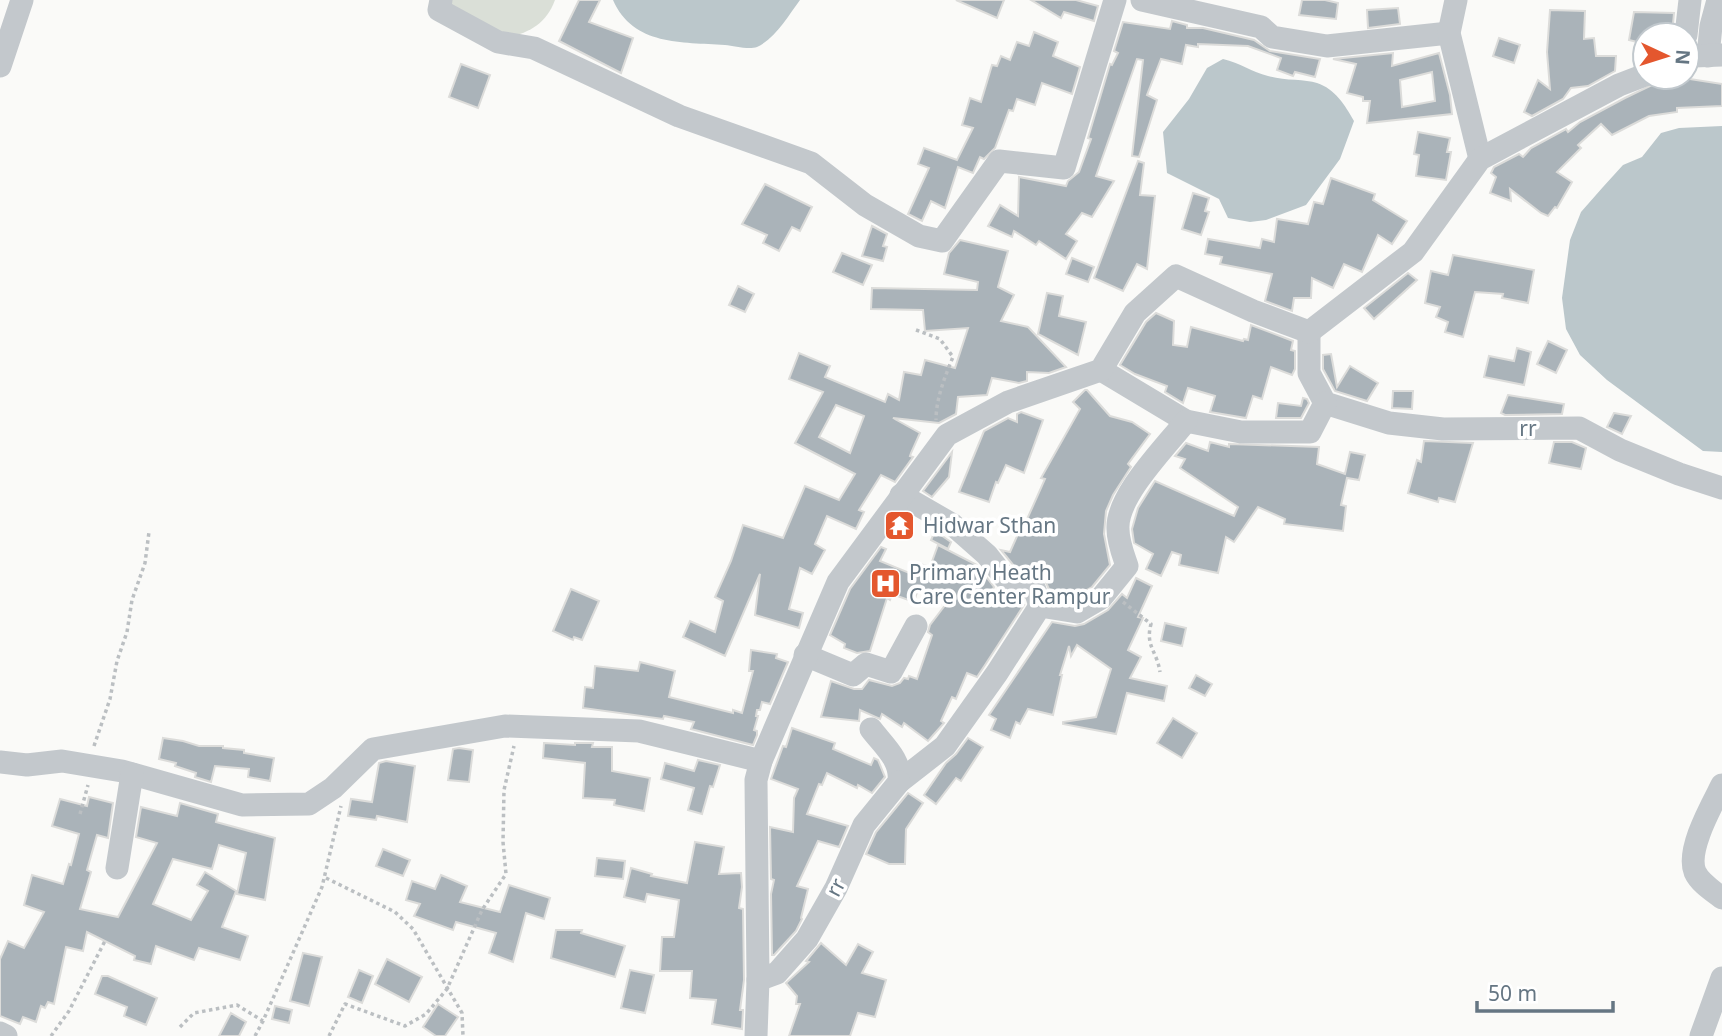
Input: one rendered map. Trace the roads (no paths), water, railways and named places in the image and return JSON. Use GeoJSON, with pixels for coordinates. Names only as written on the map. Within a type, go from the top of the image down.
{"type":"FeatureCollection","features":[{"type":"Feature","properties":{"kind":"street"},"geometry":{"type":"LineString","coordinates":[[0,66],[22,0]]}},
{"type":"Feature","properties":{"kind":"street"},"geometry":{"type":"LineString","coordinates":[[441,0],[439,10],[498,42],[534,48],[679,116],[811,163],[865,205],[919,236],[942,241],[999,161],[1064,168],[1115,0]]}},
{"type":"Feature","properties":{"kind":"street"},"geometry":{"type":"LineString","coordinates":[[1142,0],[1261,27],[1272,37],[1327,46],[1449,33]]}},
{"type":"Feature","properties":{"kind":"street"},"geometry":{"type":"LineString","coordinates":[[1456,0],[1449,33],[1480,159]]}},
{"type":"Feature","properties":{"kind":"street"},"geometry":{"type":"LineString","coordinates":[[1688,21],[1690,0]]}},
{"type":"Feature","properties":{"kind":"street"},"geometry":{"type":"LineString","coordinates":[[1706,56],[1718,0]]}},
{"type":"Feature","properties":{"kind":"street"},"geometry":{"type":"LineString","coordinates":[[1309,331],[1413,252],[1480,159],[1631,80]]}},
{"type":"Feature","properties":{"kind":"street"},"geometry":{"type":"LineString","coordinates":[[756,1036],[756,780],[761,761],[838,582],[947,435],[1008,402],[1101,370],[1135,313],[1176,276],[1253,311],[1309,331]]}},
{"type":"Feature","properties":{"kind":"street"},"geometry":{"type":"LineString","coordinates":[[1101,370],[1186,421],[1241,432],[1310,432],[1325,403],[1309,373],[1309,331]]}},
{"type":"Feature","properties":{"kind":"street","name":"rr"},"geometry":{"type":"LineString","coordinates":[[1325,403],[1388,423],[1443,429],[1579,428],[1620,450],[1722,488]]}},
{"type":"Feature","properties":{"kind":"street"},"geometry":{"type":"LineString","coordinates":[[901,495],[953,525],[987,555],[1006,578],[1035,590],[1040,606],[1077,612],[1101,598],[1127,566],[1118,528],[1123,504],[1186,421]]}},
{"type":"Feature","properties":{"kind":"street","name":"rr"},"geometry":{"type":"LineString","coordinates":[[758,980],[777,973],[807,939],[836,887],[864,825],[900,782],[945,746],[1040,606]]}},
{"type":"Feature","properties":{"kind":"street"},"geometry":{"type":"LineString","coordinates":[[805,655],[853,675],[866,664],[891,672],[916,626]]}},
{"type":"Feature","properties":{"kind":"street"},"geometry":{"type":"LineString","coordinates":[[0,762],[27,765],[62,761],[89,765],[132,774],[242,805],[309,804],[333,788],[373,749],[506,726],[639,731],[761,761]]}},
{"type":"Feature","properties":{"kind":"street"},"geometry":{"type":"LineString","coordinates":[[871,729],[897,761],[900,782]]}},
{"type":"Feature","properties":{"kind":"street"},"geometry":{"type":"LineString","coordinates":[[117,868],[132,774]]}},
{"type":"Feature","properties":{"kind":"street"},"geometry":{"type":"LineString","coordinates":[[1722,785],[1702,827],[1693,857],[1696,874],[1722,898]]}},
{"type":"Feature","properties":{"kind":"street"},"geometry":{"type":"LineString","coordinates":[[1701,1036],[1722,978]]}},
{"type":"Feature","properties":{"kind":"street"},"geometry":{"type":"LineString","coordinates":[[0,1033],[6,1036]]}},
{"type":"Feature","properties":{"kind":"place","name":"Hidwar Sthan"},"geometry":{"type":"Point","coordinates":[900,525]}},
{"type":"Feature","properties":{"kind":"place","name":"Primary Heath Care Center Rampur"},"geometry":{"type":"Point","coordinates":[886,584]}}]}
